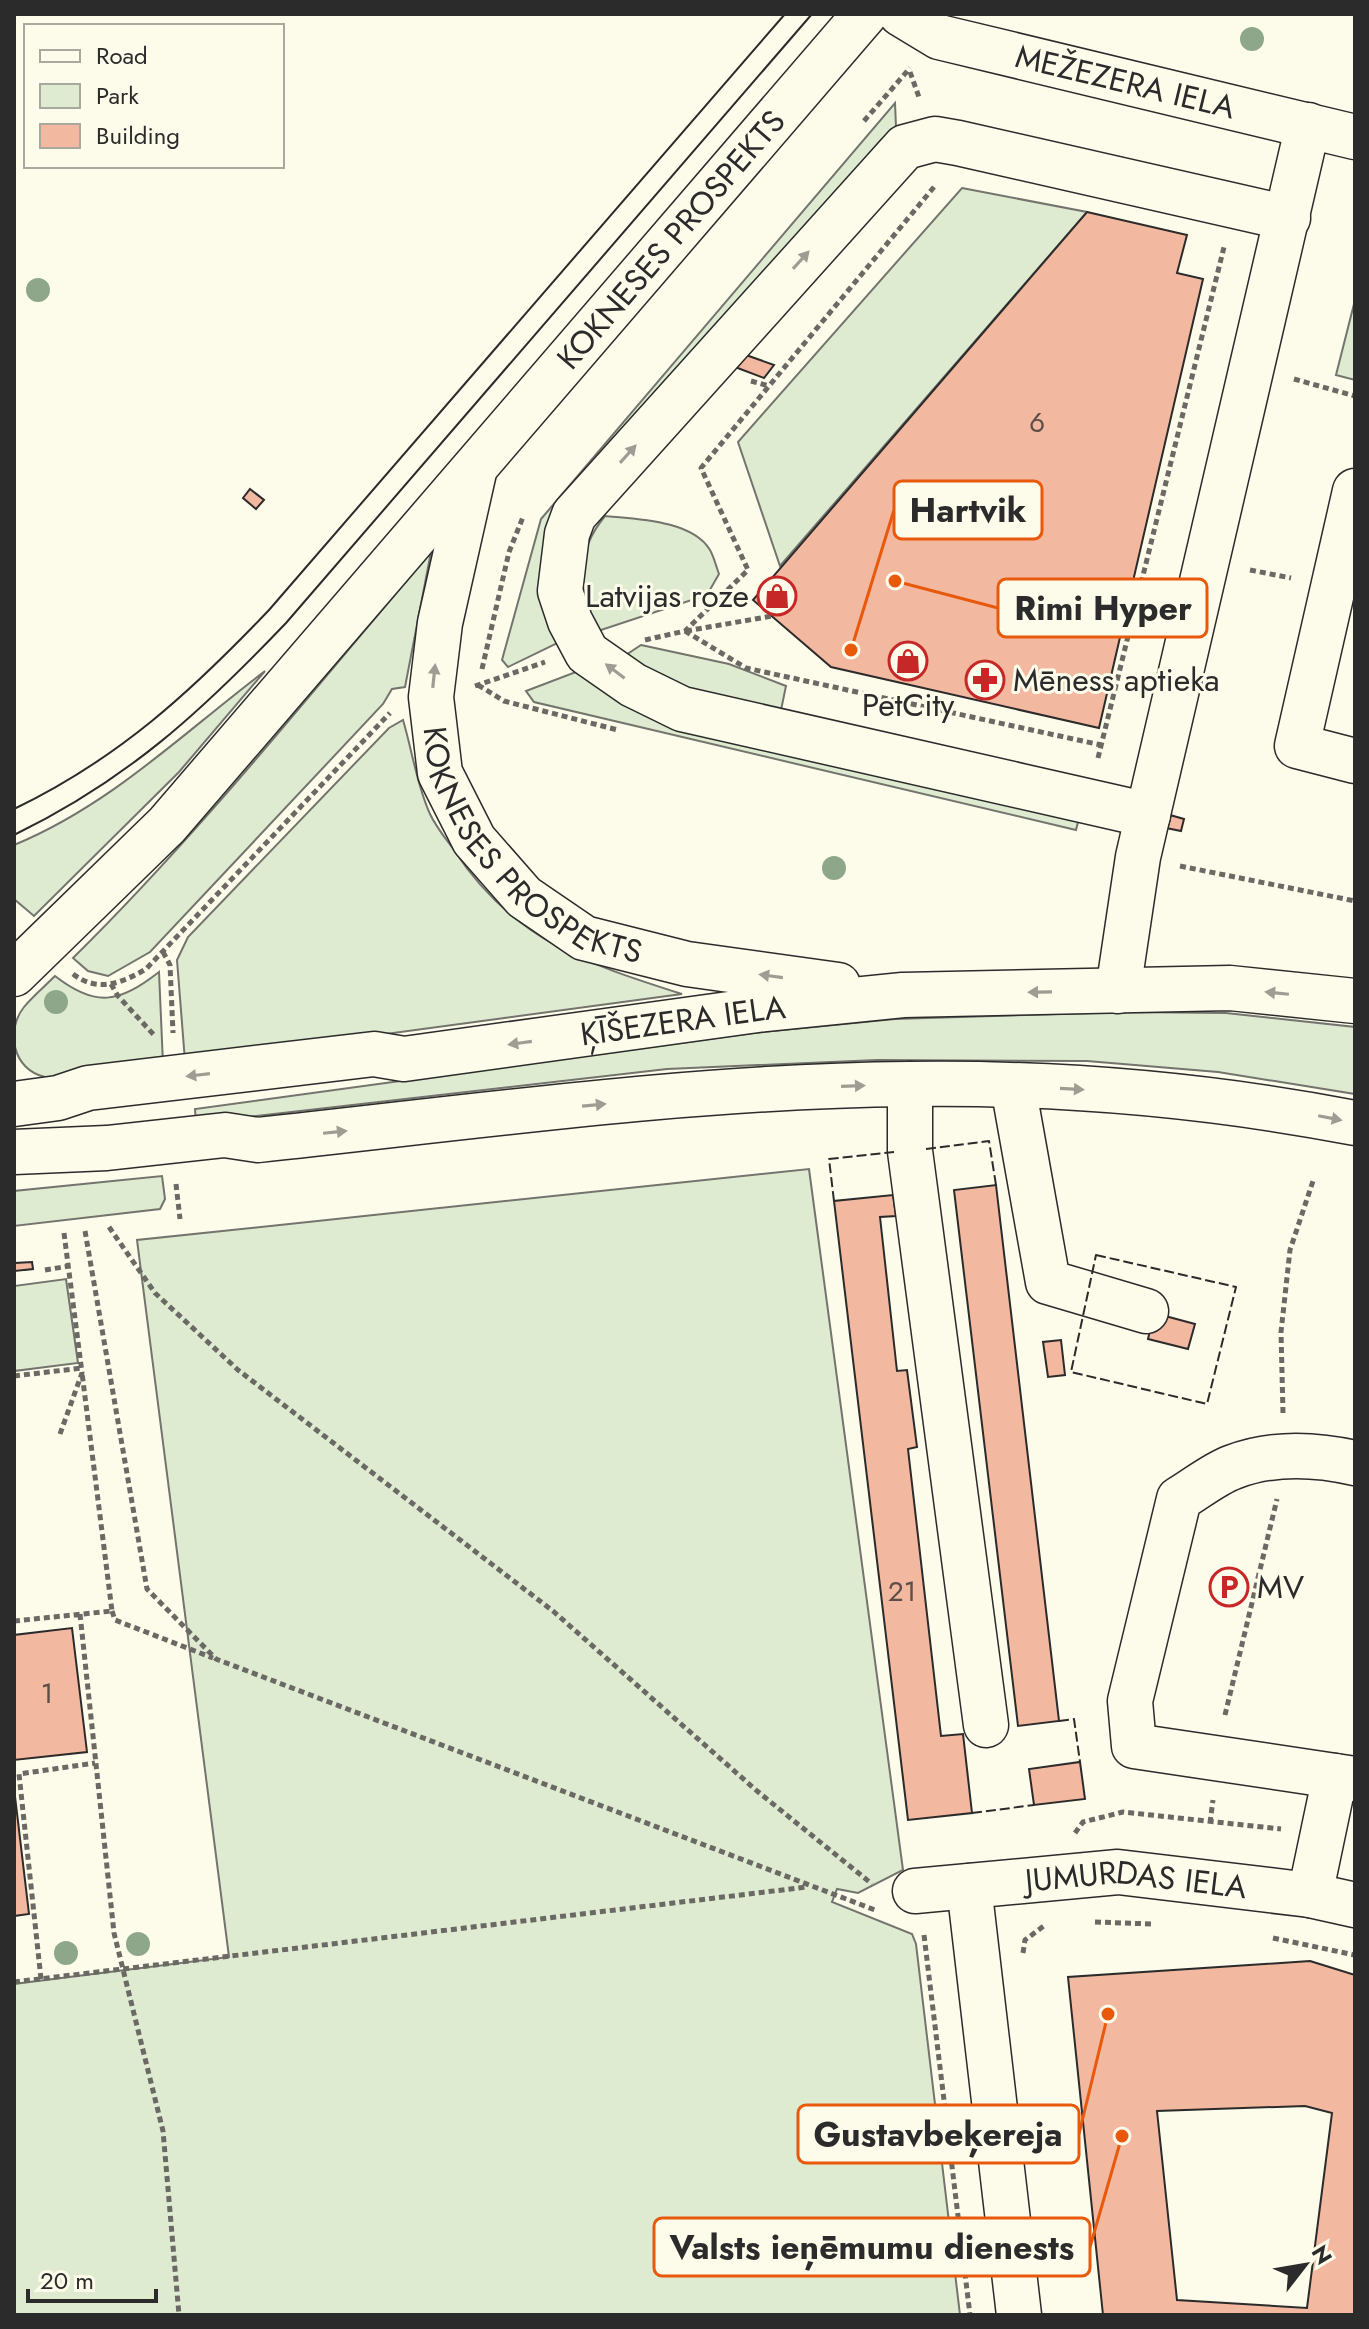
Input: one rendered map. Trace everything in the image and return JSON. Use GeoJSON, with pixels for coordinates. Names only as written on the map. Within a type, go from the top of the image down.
{"type":"FeatureCollection","features":[{"type":"Feature","properties":{"kind":"street","name":"KOKNESES PROSPEKTS"},"geometry":{"type":"LineString","coordinates":[[14,974],[167,825],[865,14]]}},
{"type":"Feature","properties":{"kind":"street","name":"MEŽEZERA IELA"},"geometry":{"type":"LineString","coordinates":[[901,14],[939,37],[1355,137]]}},
{"type":"Feature","properties":{"kind":"street"},"geometry":{"type":"LineString","coordinates":[[1118,991],[1148,815],[1308,125]]}},
{"type":"Feature","properties":{"kind":"street"},"geometry":{"type":"LineString","coordinates":[[1148,815],[682,709],[633,685],[587,653],[570,621],[560,591],[567,534],[574,515],[905,147],[947,141],[1288,218]]}},
{"type":"Feature","properties":{"kind":"street","name":"KOKNESES PROSPEKTS"},"geometry":{"type":"LineString","coordinates":[[475,466],[440,623],[431,697],[440,773],[474,840],[524,897],[584,938],[687,964],[903,995]]}},
{"type":"Feature","properties":{"kind":"street"},"geometry":{"type":"LineString","coordinates":[[1355,491],[1297,746],[1355,761]]}},
{"type":"Feature","properties":{"kind":"street","name":"ĶĪŠEZERA IELA"},"geometry":{"type":"LineString","coordinates":[[14,1104],[132,1083],[374,1054],[404,1059],[765,1009],[903,995],[1230,988],[1355,1001]]}},
{"type":"Feature","properties":{"kind":"street"},"geometry":{"type":"LineString","coordinates":[[910,1084],[910,1151],[986,1725]]}},
{"type":"Feature","properties":{"kind":"street"},"geometry":{"type":"LineString","coordinates":[[14,1152],[107,1148],[225,1135],[258,1140],[767,1089],[910,1084],[1143,1093],[1275,1108],[1355,1123]]}},
{"type":"Feature","properties":{"kind":"street"},"geometry":{"type":"LineString","coordinates":[[1013,1086],[1048,1282],[1146,1311]]}},
{"type":"Feature","properties":{"kind":"street"},"geometry":{"type":"LineString","coordinates":[[1310,1895],[1345,1778],[1134,1746],[1130,1701],[1179,1499],[1233,1467],[1289,1456],[1316,1455],[1355,1463]]}},
{"type":"Feature","properties":{"kind":"street","name":"JUMURDAS IELA"},"geometry":{"type":"LineString","coordinates":[[892,1897],[969,1886],[1118,1872],[1310,1895],[1355,1905]]}},
{"type":"Feature","properties":{"kind":"street"},"geometry":{"type":"LineString","coordinates":[[969,1886],[1019,2315]]}},
{"type":"Feature","properties":{"kind":"path"},"geometry":{"type":"LineString","coordinates":[[685,631],[748,570],[701,468],[945,174],[947,141],[909,70]]}},
{"type":"Feature","properties":{"kind":"path"},"geometry":{"type":"LineString","coordinates":[[1090,802],[1112,687],[1227,235]]}},
{"type":"Feature","properties":{"kind":"path"},"geometry":{"type":"LineString","coordinates":[[1302,381],[1355,396]]}},
{"type":"Feature","properties":{"kind":"path"},"geometry":{"type":"LineString","coordinates":[[532,710],[504,701],[478,685],[564,656],[772,616]]}},
{"type":"Feature","properties":{"kind":"path"},"geometry":{"type":"LineString","coordinates":[[685,631],[746,668],[1101,745]]}},
{"type":"Feature","properties":{"kind":"path"},"geometry":{"type":"LineString","coordinates":[[64,966],[93,986],[125,982],[163,952],[380,720],[404,704],[431,697]]}},
{"type":"Feature","properties":{"kind":"path"},"geometry":{"type":"LineString","coordinates":[[163,952],[170,965],[173,1039]]}},
{"type":"Feature","properties":{"kind":"path"},"geometry":{"type":"LineString","coordinates":[[111,984],[118,996],[163,1045]]}},
{"type":"Feature","properties":{"kind":"path"},"geometry":{"type":"LineString","coordinates":[[175,1175],[180,1219]]}},
{"type":"Feature","properties":{"kind":"path"},"geometry":{"type":"LineString","coordinates":[[1284,1427],[1281,1332],[1290,1250],[1314,1178]]}},
{"type":"Feature","properties":{"kind":"path"},"geometry":{"type":"LineString","coordinates":[[109,1227],[155,1293],[238,1370],[553,1611],[757,1791],[892,1897],[926,1954],[970,2315]]}},
{"type":"Feature","properties":{"kind":"path"},"geometry":{"type":"LineString","coordinates":[[85,1231],[147,1589],[216,1659]]}},
{"type":"Feature","properties":{"kind":"path"},"geometry":{"type":"LineString","coordinates":[[64,1233],[115,1620],[811,1886],[892,1897]]}},
{"type":"Feature","properties":{"kind":"path"},"geometry":{"type":"LineString","coordinates":[[45,1270],[69,1266]]}},
{"type":"Feature","properties":{"kind":"path"},"geometry":{"type":"LineString","coordinates":[[14,1376],[82,1370]]}},
{"type":"Feature","properties":{"kind":"path"},"geometry":{"type":"LineString","coordinates":[[60,1434],[82,1370]]}},
{"type":"Feature","properties":{"kind":"path"},"geometry":{"type":"LineString","coordinates":[[1222,1728],[1267,1532],[1282,1489]]}},
{"type":"Feature","properties":{"kind":"path"},"geometry":{"type":"LineString","coordinates":[[14,1621],[112,1611]]}},
{"type":"Feature","properties":{"kind":"path"},"geometry":{"type":"LineString","coordinates":[[80,1614],[120,1970],[163,2131],[179,2315]]}},
{"type":"Feature","properties":{"kind":"path"},"geometry":{"type":"LineString","coordinates":[[41,1979],[16,1774],[95,1763]]}},
{"type":"Feature","properties":{"kind":"path"},"geometry":{"type":"LineString","coordinates":[[1069,1841],[1083,1822],[1123,1812],[1210,1823]]}},
{"type":"Feature","properties":{"kind":"path"},"geometry":{"type":"LineString","coordinates":[[14,1982],[811,1886]]}},
{"type":"Feature","properties":{"kind":"path"},"geometry":{"type":"LineString","coordinates":[[1081,1921],[1156,1924]]}},
{"type":"Feature","properties":{"kind":"path"},"geometry":{"type":"LineString","coordinates":[[1022,1968],[1025,1940],[1046,1924],[1058,1923]]}},
{"type":"Feature","properties":{"kind":"path"},"geometry":{"type":"LineString","coordinates":[[1262,1936],[1355,1955]]}},
{"type":"Feature","properties":{"kind":"green space"},"geometry":{"type":"Polygon","coordinates":[[[895,103],[896,127],[881,140],[555,520],[570,637],[508,667],[502,660],[541,519],[895,103]]]}},
{"type":"Feature","properties":{"kind":"green space"},"geometry":{"type":"Polygon","coordinates":[[[962,188],[1087,212],[780,566],[738,442],[962,188]]]}},
{"type":"Feature","properties":{"kind":"green space"},"geometry":{"type":"Polygon","coordinates":[[[1355,300],[1355,380],[1336,375],[1355,300]]]}},
{"type":"Feature","properties":{"kind":"green space"},"geometry":{"type":"Polygon","coordinates":[[[605,516],[662,523],[690,532],[702,540],[719,574],[707,595],[595,632],[582,572],[588,544],[605,516]]]}},
{"type":"Feature","properties":{"kind":"green space"},"geometry":{"type":"Polygon","coordinates":[[[431,552],[405,687],[392,689],[383,704],[150,952],[108,976],[88,971],[73,958],[212,810],[431,552]]]}},
{"type":"Feature","properties":{"kind":"green space"},"geometry":{"type":"Polygon","coordinates":[[[641,645],[729,664],[786,686],[781,710],[680,687],[623,657],[641,645]]]}},
{"type":"Feature","properties":{"kind":"green space"},"geometry":{"type":"Polygon","coordinates":[[[581,670],[1081,810],[1076,830],[534,702],[526,691],[581,670]]]}},
{"type":"Feature","properties":{"kind":"green space"},"geometry":{"type":"Polygon","coordinates":[[[265,671],[179,772],[34,916],[14,899],[14,845],[83,810],[114,789],[265,671]]]}},
{"type":"Feature","properties":{"kind":"green space"},"geometry":{"type":"Polygon","coordinates":[[[403,720],[432,819],[477,881],[501,906],[526,927],[583,959],[682,994],[185,1061],[177,960],[188,937],[389,728],[403,720]]]}},
{"type":"Feature","properties":{"kind":"green space"},"geometry":{"type":"Polygon","coordinates":[[[159,972],[163,1064],[54,1078],[34,1073],[19,1058],[14,1038],[18,1017],[55,976],[83,993],[107,998],[132,990],[159,972]]]}},
{"type":"Feature","properties":{"kind":"green space"},"geometry":{"type":"Polygon","coordinates":[[[1126,1012],[1226,1013],[1355,1027],[1355,1094],[1218,1072],[1087,1061],[877,1060],[667,1069],[196,1123],[195,1109],[753,1033],[895,1019],[1126,1012]]]}},
{"type":"Feature","properties":{"kind":"green space"},"geometry":{"type":"Polygon","coordinates":[[[809,1169],[903,1870],[858,1893],[837,1889],[832,1902],[912,1934],[916,1944],[960,2315],[14,2315],[14,1984],[229,1957],[137,1240],[809,1169]]]}},
{"type":"Feature","properties":{"kind":"green space"},"geometry":{"type":"Polygon","coordinates":[[[162,1176],[165,1199],[160,1209],[14,1226],[14,1191],[162,1176]]]}},
{"type":"Feature","properties":{"kind":"green space"},"geometry":{"type":"Polygon","coordinates":[[[66,1279],[78,1363],[14,1371],[14,1286],[66,1279]]]}},
{"type":"Feature","properties":{"kind":"building"},"geometry":{"type":"Polygon","coordinates":[[[1087,212],[1187,235],[1177,273],[1203,279],[1099,728],[831,667],[753,600],[1087,212]]]}},
{"type":"Feature","properties":{"kind":"building"},"geometry":{"type":"Polygon","coordinates":[[[746,355],[774,365],[764,378],[735,367],[746,355]]]}},
{"type":"Feature","properties":{"kind":"building"},"geometry":{"type":"Polygon","coordinates":[[[250,489],[264,500],[256,509],[243,498],[250,489]]]}},
{"type":"Feature","properties":{"kind":"building"},"geometry":{"type":"Polygon","coordinates":[[[1170,815],[1184,819],[1181,831],[1166,828],[1170,815]]]}},
{"type":"Feature","properties":{"kind":"building"},"geometry":{"type":"Polygon","coordinates":[[[996,1185],[1059,1721],[1018,1726],[954,1190],[996,1185]]]}},
{"type":"Feature","properties":{"kind":"building"},"geometry":{"type":"Polygon","coordinates":[[[893,1195],[896,1216],[880,1217],[897,1371],[907,1370],[917,1447],[908,1449],[941,1736],[963,1734],[972,1813],[908,1820],[834,1201],[893,1195]]]}},
{"type":"Feature","properties":{"kind":"building"},"geometry":{"type":"Polygon","coordinates":[[[32,1262],[33,1269],[15,1271],[15,1263],[32,1262]]]}},
{"type":"Feature","properties":{"kind":"building"},"geometry":{"type":"Polygon","coordinates":[[[1154,1313],[1195,1324],[1188,1349],[1148,1339],[1154,1313]]]}},
{"type":"Feature","properties":{"kind":"building"},"geometry":{"type":"Polygon","coordinates":[[[1061,1340],[1065,1375],[1048,1377],[1043,1342],[1061,1340]]]}},
{"type":"Feature","properties":{"kind":"building"},"geometry":{"type":"Polygon","coordinates":[[[72,1628],[87,1752],[14,1760],[14,1635],[72,1628]]]}},
{"type":"Feature","properties":{"kind":"building"},"geometry":{"type":"Polygon","coordinates":[[[1080,1762],[1085,1799],[1034,1805],[1029,1769],[1080,1762]]]}},
{"type":"Feature","properties":{"kind":"building"},"geometry":{"type":"Polygon","coordinates":[[[14,1788],[29,1914],[14,1916],[14,1788]]]}},
{"type":"Feature","properties":{"kind":"building"},"geometry":{"type":"Polygon","coordinates":[[[1310,1961],[1355,1975],[1355,2315],[1103,2315],[1068,1977],[1310,1961]],[[1305,2106],[1157,2111],[1177,2300],[1307,2308],[1332,2113],[1305,2106]]]}},
{"type":"Feature","properties":{"kind":"tram line"},"geometry":{"type":"LineString","coordinates":[[14,809],[120,746],[181,696],[240,640],[785,14]]}},
{"type":"Feature","properties":{"kind":"tram line"},"geometry":{"type":"LineString","coordinates":[[14,835],[55,814],[127,767],[192,715],[254,656],[286,623],[812,14]]}},
{"type":"Feature","properties":{"kind":"fence"},"geometry":{"type":"LineString","coordinates":[[926,1149],[989,1141],[996,1185]]}},
{"type":"Feature","properties":{"kind":"fence"},"geometry":{"type":"LineString","coordinates":[[834,1201],[829,1159],[894,1152]]}},
{"type":"Feature","properties":{"kind":"fence"},"geometry":{"type":"LineString","coordinates":[[1096,1255],[1236,1287],[1207,1404],[1071,1372],[1096,1255]]}},
{"type":"Feature","properties":{"kind":"fence"},"geometry":{"type":"LineString","coordinates":[[1059,1721],[1074,1719],[1080,1762]]}},
{"type":"Feature","properties":{"kind":"fence"},"geometry":{"type":"LineString","coordinates":[[972,1813],[1034,1805]]}},
{"type":"Feature","properties":{"kind":"place","name":"Rimi Hyper"},"geometry":{"type":"Point","coordinates":[895,581]}},
{"type":"Feature","properties":{"kind":"place","name":"Latvijas roze"},"geometry":{"type":"Point","coordinates":[777,596]}},
{"type":"Feature","properties":{"kind":"place","name":"Hartvik"},"geometry":{"type":"Point","coordinates":[851,650]}},
{"type":"Feature","properties":{"kind":"place","name":"PetCity"},"geometry":{"type":"Point","coordinates":[908,661]}},
{"type":"Feature","properties":{"kind":"place","name":"Mēness aptieka"},"geometry":{"type":"Point","coordinates":[985,680]}},
{"type":"Feature","properties":{"kind":"place","name":"MV"},"geometry":{"type":"Point","coordinates":[1229,1587]}},
{"type":"Feature","properties":{"kind":"place","name":"Gustavbeķereja"},"geometry":{"type":"Point","coordinates":[1108,2014]}},
{"type":"Feature","properties":{"kind":"place","name":"Valsts ieņēmumu dienests"},"geometry":{"type":"Point","coordinates":[1122,2136]}}]}
